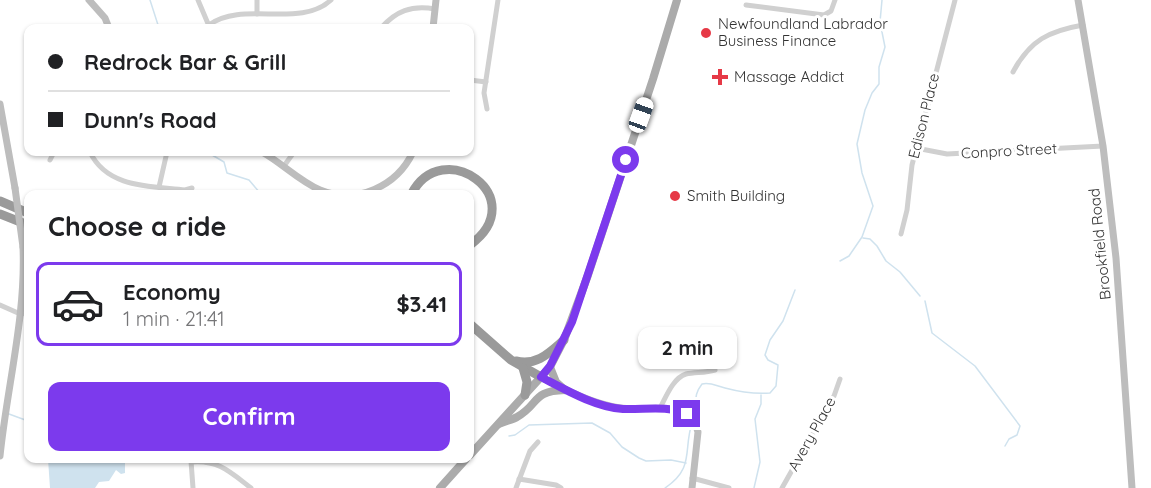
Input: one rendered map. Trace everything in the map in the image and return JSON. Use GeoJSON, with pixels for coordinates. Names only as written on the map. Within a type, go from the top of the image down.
{"type":"FeatureCollection","features":[{"type":"Feature","properties":{"kind":"highway"},"geometry":{"type":"LineString","coordinates":[[415,190],[422,180],[440,170],[462,171],[480,182],[492,200],[491,216],[484,232],[474,241]]}},
{"type":"Feature","properties":{"kind":"highway"},"geometry":{"type":"LineString","coordinates":[[0,201],[24,211]]}},
{"type":"Feature","properties":{"kind":"highway"},"geometry":{"type":"LineString","coordinates":[[0,214],[24,223]]}},
{"type":"Feature","properties":{"kind":"highway"},"geometry":{"type":"LineString","coordinates":[[474,328],[511,360],[541,377]]}},
{"type":"Feature","properties":{"kind":"highway"},"geometry":{"type":"LineString","coordinates":[[474,333],[486,340]]}},
{"type":"Feature","properties":{"kind":"highway"},"geometry":{"type":"LineString","coordinates":[[511,360],[530,363],[539,360],[564,340]]}},
{"type":"Feature","properties":{"kind":"highway"},"geometry":{"type":"LineString","coordinates":[[523,368],[527,382],[525,395]]}},
{"type":"Feature","properties":{"kind":"main road"},"geometry":{"type":"LineString","coordinates":[[89,0],[107,24]]}},
{"type":"Feature","properties":{"kind":"main road"},"geometry":{"type":"LineString","coordinates":[[433,24],[436,0]]}},
{"type":"Feature","properties":{"kind":"main road"},"geometry":{"type":"LineString","coordinates":[[474,451],[550,366],[564,340],[585,285],[677,0]]}},
{"type":"Feature","properties":{"kind":"main road","name":"Brookfield Road"},"geometry":{"type":"LineString","coordinates":[[1078,0],[1103,146],[1116,258],[1132,488]]}},
{"type":"Feature","properties":{"kind":"main road"},"geometry":{"type":"LineString","coordinates":[[0,104],[15,188],[23,247],[24,281],[0,456]]}},
{"type":"Feature","properties":{"kind":"main road"},"geometry":{"type":"LineString","coordinates":[[268,156],[305,182],[321,190]]}},
{"type":"Feature","properties":{"kind":"main road"},"geometry":{"type":"LineString","coordinates":[[374,190],[385,185],[407,163],[411,156]]}},
{"type":"Feature","properties":{"kind":"main road"},"geometry":{"type":"LineString","coordinates":[[550,366],[553,377],[566,390]]}},
{"type":"Feature","properties":{"kind":"main road"},"geometry":{"type":"LineString","coordinates":[[541,377],[601,404],[621,409],[660,408],[687,414],[697,424],[698,432],[692,488]]}},
{"type":"Feature","properties":{"kind":"main road"},"geometry":{"type":"LineString","coordinates":[[498,424],[519,416],[539,396],[548,391],[566,390]]}},
{"type":"Feature","properties":{"kind":"main road"},"geometry":{"type":"LineString","coordinates":[[440,488],[462,463]]}},
{"type":"Feature","properties":{"kind":"street"},"geometry":{"type":"LineString","coordinates":[[198,0],[208,24]]}},
{"type":"Feature","properties":{"kind":"street"},"geometry":{"type":"LineString","coordinates":[[256,0],[257,14]]}},
{"type":"Feature","properties":{"kind":"street"},"geometry":{"type":"LineString","coordinates":[[214,24],[227,15],[314,11],[331,0]]}},
{"type":"Feature","properties":{"kind":"street"},"geometry":{"type":"LineString","coordinates":[[487,109],[484,97],[498,0]]}},
{"type":"Feature","properties":{"kind":"street"},"geometry":{"type":"LineString","coordinates":[[746,6],[824,15],[831,11],[835,0]]}},
{"type":"Feature","properties":{"kind":"street","name":"Edison Place"},"geometry":{"type":"LineString","coordinates":[[901,234],[907,210],[912,165],[955,0]]}},
{"type":"Feature","properties":{"kind":"street"},"geometry":{"type":"LineString","coordinates":[[385,24],[400,11],[435,9]]}},
{"type":"Feature","properties":{"kind":"street"},"geometry":{"type":"LineString","coordinates":[[1013,72],[1022,55],[1039,39],[1065,28],[1083,25]]}},
{"type":"Feature","properties":{"kind":"street"},"geometry":{"type":"LineString","coordinates":[[474,80],[486,82]]}},
{"type":"Feature","properties":{"kind":"street","name":"Conpro Street"},"geometry":{"type":"LineString","coordinates":[[916,148],[947,154],[1103,146]]}},
{"type":"Feature","properties":{"kind":"street"},"geometry":{"type":"LineString","coordinates":[[93,156],[103,170],[118,180],[159,187],[192,188]]}},
{"type":"Feature","properties":{"kind":"street"},"geometry":{"type":"LineString","coordinates":[[159,187],[166,156]]}},
{"type":"Feature","properties":{"kind":"street"},"geometry":{"type":"LineString","coordinates":[[284,166],[291,156]]}},
{"type":"Feature","properties":{"kind":"street"},"geometry":{"type":"LineString","coordinates":[[0,305],[24,314]]}},
{"type":"Feature","properties":{"kind":"street"},"geometry":{"type":"LineString","coordinates":[[660,408],[676,380],[684,375],[715,370]]}},
{"type":"Feature","properties":{"kind":"street","name":"Avery Place"},"geometry":{"type":"LineString","coordinates":[[782,488],[834,396],[840,379]]}},
{"type":"Feature","properties":{"kind":"street"},"geometry":{"type":"LineString","coordinates":[[516,488],[530,451],[538,442]]}},
{"type":"Feature","properties":{"kind":"street"},"geometry":{"type":"LineString","coordinates":[[191,463],[193,488]]}},
{"type":"Feature","properties":{"kind":"street"},"geometry":{"type":"LineString","coordinates":[[210,463],[217,464],[251,488]]}},
{"type":"Feature","properties":{"kind":"street"},"geometry":{"type":"LineString","coordinates":[[692,478],[729,488]]}},
{"type":"Feature","properties":{"kind":"street"},"geometry":{"type":"LineString","coordinates":[[519,479],[556,485],[561,488]]}},
{"type":"Feature","properties":{"kind":"water"},"geometry":{"type":"Polygon","coordinates":[[[48,463],[125,463],[125,473],[121,474],[116,470],[109,481],[99,482],[95,488],[50,488],[48,463]]]}},
{"type":"Feature","properties":{"kind":"waterway"},"geometry":{"type":"LineString","coordinates":[[150,0],[158,24]]}},
{"type":"Feature","properties":{"kind":"waterway"},"geometry":{"type":"LineString","coordinates":[[840,261],[849,256],[862,237],[873,206],[862,173],[857,144],[865,110],[872,93],[879,84],[879,67],[885,47],[880,22],[882,0]]}},
{"type":"Feature","properties":{"kind":"waterway"},"geometry":{"type":"LineString","coordinates":[[214,156],[224,162],[227,173],[249,180],[257,190]]}},
{"type":"Feature","properties":{"kind":"waterway"},"geometry":{"type":"LineString","coordinates":[[863,238],[870,239],[877,246],[886,261],[900,272],[920,296]]}},
{"type":"Feature","properties":{"kind":"waterway"},"geometry":{"type":"LineString","coordinates":[[694,415],[696,396],[702,384],[759,393],[770,393],[776,386],[778,365],[768,360],[765,355],[770,340],[783,321],[795,290]]}},
{"type":"Feature","properties":{"kind":"waterway"},"geometry":{"type":"LineString","coordinates":[[925,301],[932,333],[975,366],[1020,426],[1017,435],[1009,439],[1005,446]]}},
{"type":"Feature","properties":{"kind":"waterway"},"geometry":{"type":"LineString","coordinates":[[754,488],[760,462],[755,419],[761,404],[761,395]]}},
{"type":"Feature","properties":{"kind":"waterway"},"geometry":{"type":"LineString","coordinates":[[9,414],[24,420]]}},
{"type":"Feature","properties":{"kind":"waterway"},"geometry":{"type":"LineString","coordinates":[[509,436],[515,435],[529,425],[592,423],[610,433],[622,447],[646,461],[671,460],[686,463]]}},
{"type":"Feature","properties":{"kind":"waterway"},"geometry":{"type":"LineString","coordinates":[[665,488],[681,473],[684,466],[692,423]]}},
{"type":"Feature","properties":{"kind":"place","name":"Newfoundland Labrador Business Finance"},"geometry":{"type":"Point","coordinates":[706,33]}},
{"type":"Feature","properties":{"kind":"place","name":"Massage Addict"},"geometry":{"type":"Point","coordinates":[720,77]}},
{"type":"Feature","properties":{"kind":"place","name":"Smith Building"},"geometry":{"type":"Point","coordinates":[675,196]}},
{"type":"Feature","properties":{"kind":"route"},"geometry":{"type":"LineString","coordinates":[[626,160],[572,322],[550,366],[541,377],[601,404],[621,409],[660,408],[687,414]]}}]}
